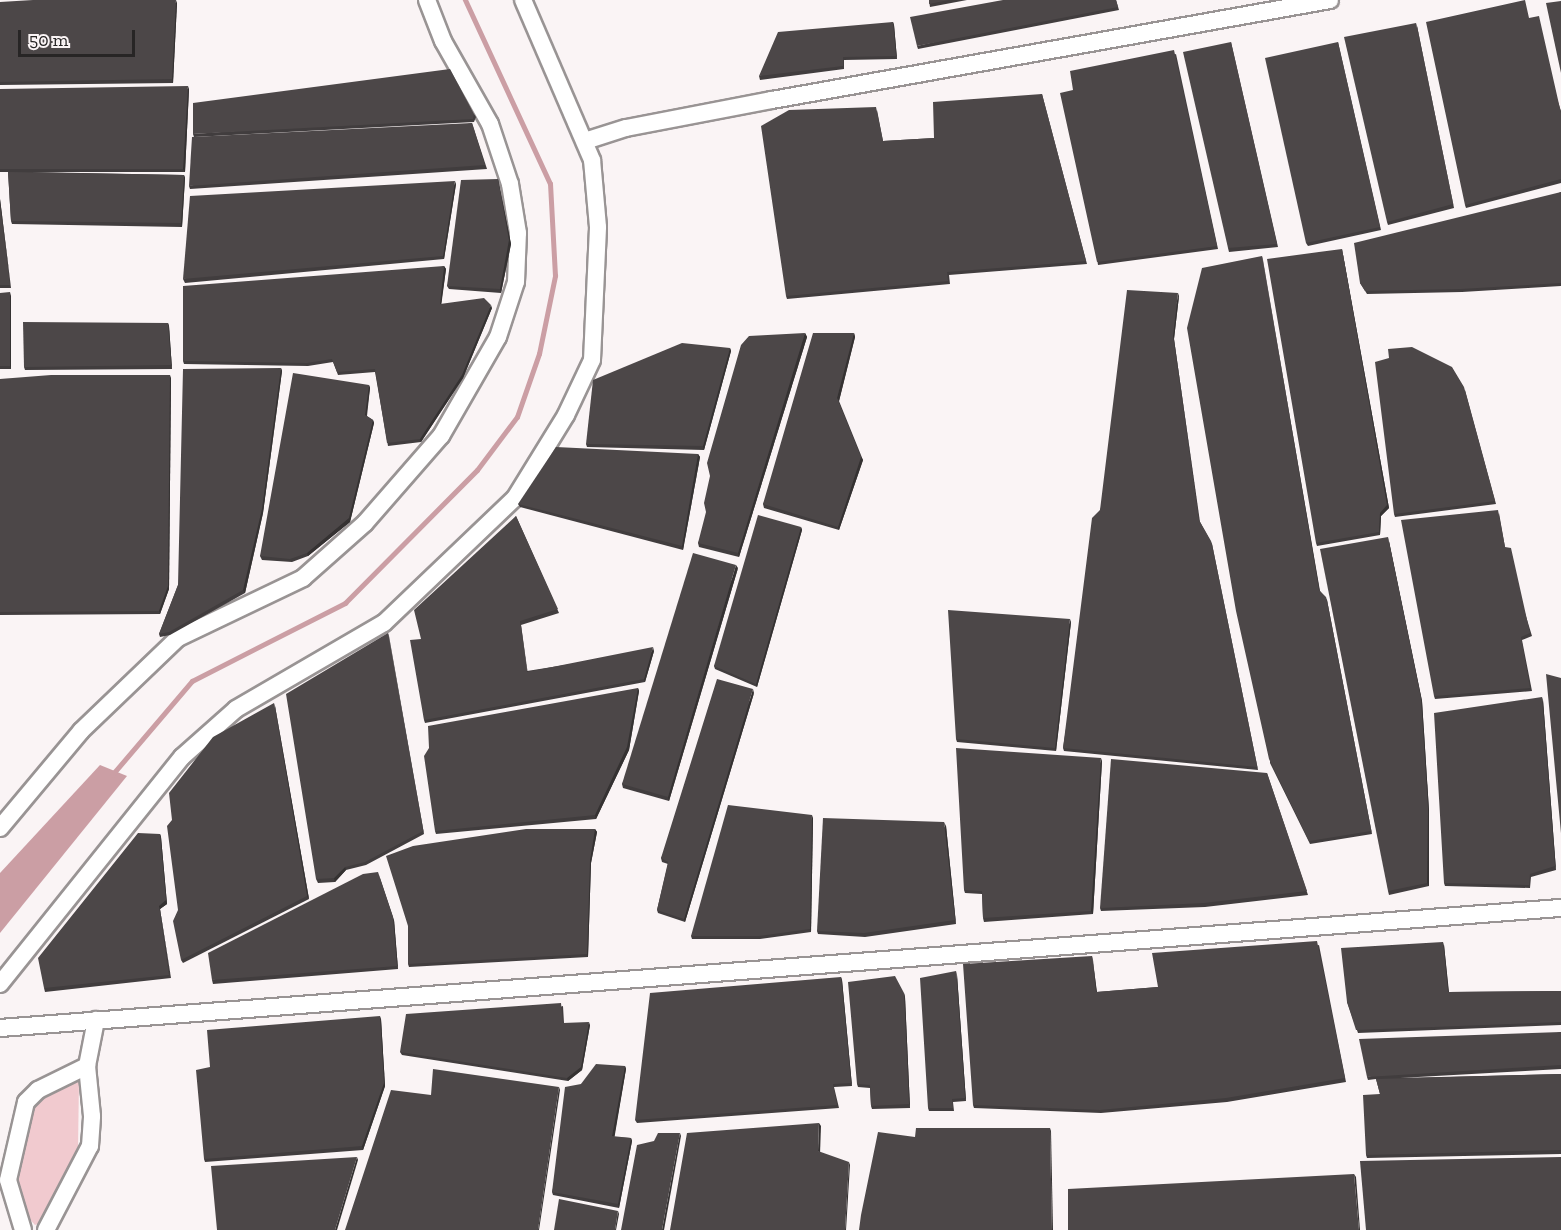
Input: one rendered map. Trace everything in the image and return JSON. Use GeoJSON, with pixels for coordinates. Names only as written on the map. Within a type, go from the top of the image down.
{"type":"FeatureCollection","features":[{"type":"Feature","properties":{"kind":"street"},"geometry":{"type":"LineString","coordinates":[[0,828],[81,731],[178,638],[303,578],[365,523],[441,436],[498,337],[516,282],[519,234],[510,184],[490,124],[443,41],[427,0]]}},
{"type":"Feature","properties":{"kind":"street"},"geometry":{"type":"LineString","coordinates":[[0,984],[200,739],[237,709],[384,623],[515,498],[566,415],[592,360],[598,227],[592,160],[522,0]]}},
{"type":"Feature","properties":{"kind":"street"},"geometry":{"type":"LineString","coordinates":[[585,141],[626,128],[761,102],[1330,0]]}},
{"type":"Feature","properties":{"kind":"street"},"geometry":{"type":"LineString","coordinates":[[0,1028],[1561,908]]}},
{"type":"Feature","properties":{"kind":"street"},"geometry":{"type":"LineString","coordinates":[[46,1230],[90,1146],[92,1116],[87,1066],[96,1020]]}},
{"type":"Feature","properties":{"kind":"street"},"geometry":{"type":"LineString","coordinates":[[25,1229],[8,1180],[26,1102],[38,1090],[87,1066]]}},
{"type":"Feature","properties":{"kind":"shaded area"},"geometry":{"type":"Polygon","coordinates":[[[100,765],[127,776],[0,933],[0,873],[100,765]]]}},
{"type":"Feature","properties":{"kind":"shaded area"},"geometry":{"type":"Polygon","coordinates":[[[79,1080],[78,1150],[45,1221],[35,1225],[24,1213],[14,1183],[32,1105],[51,1091],[79,1080]]]}},
{"type":"Feature","properties":{"kind":"building"},"geometry":{"type":"Polygon","coordinates":[[[176,0],[172,79],[0,82],[0,2],[176,0]]]}},
{"type":"Feature","properties":{"kind":"building"},"geometry":{"type":"Polygon","coordinates":[[[929,0],[949,0],[929,4],[929,0]]]}},
{"type":"Feature","properties":{"kind":"building"},"geometry":{"type":"Polygon","coordinates":[[[1003,0],[1116,0],[1118,7],[917,46],[910,17],[1003,0]]]}},
{"type":"Feature","properties":{"kind":"building"},"geometry":{"type":"Polygon","coordinates":[[[1525,0],[1529,18],[1539,16],[1561,113],[1561,179],[1465,205],[1426,22],[1525,0]]]}},
{"type":"Feature","properties":{"kind":"building"},"geometry":{"type":"Polygon","coordinates":[[[1561,1],[1561,73],[1546,3],[1561,1]]]}},
{"type":"Feature","properties":{"kind":"building"},"geometry":{"type":"Polygon","coordinates":[[[893,22],[896,56],[843,57],[843,66],[759,76],[778,32],[893,22]]]}},
{"type":"Feature","properties":{"kind":"building"},"geometry":{"type":"Polygon","coordinates":[[[1416,23],[1453,204],[1387,222],[1344,37],[1416,23]]]}},
{"type":"Feature","properties":{"kind":"building"},"geometry":{"type":"Polygon","coordinates":[[[1231,42],[1277,244],[1228,248],[1183,52],[1231,42]]]}},
{"type":"Feature","properties":{"kind":"building"},"geometry":{"type":"Polygon","coordinates":[[[1338,42],[1380,227],[1306,243],[1265,58],[1338,42]]]}},
{"type":"Feature","properties":{"kind":"building"},"geometry":{"type":"Polygon","coordinates":[[[1174,50],[1217,246],[1097,262],[1060,93],[1073,90],[1070,71],[1174,50]]]}},
{"type":"Feature","properties":{"kind":"building"},"geometry":{"type":"Polygon","coordinates":[[[450,69],[474,114],[473,119],[193,134],[193,103],[450,69]]]}},
{"type":"Feature","properties":{"kind":"building"},"geometry":{"type":"Polygon","coordinates":[[[188,86],[183,169],[0,169],[0,89],[188,86]]]}},
{"type":"Feature","properties":{"kind":"building"},"geometry":{"type":"Polygon","coordinates":[[[1042,94],[1086,261],[947,272],[948,281],[786,296],[761,126],[789,110],[876,107],[883,141],[934,138],[933,102],[1042,94]]]}},
{"type":"Feature","properties":{"kind":"building"},"geometry":{"type":"Polygon","coordinates":[[[472,123],[485,165],[189,186],[192,137],[472,123]]]}},
{"type":"Feature","properties":{"kind":"building"},"geometry":{"type":"Polygon","coordinates":[[[8,172],[184,175],[181,223],[11,221],[8,172]]]}},
{"type":"Feature","properties":{"kind":"building"},"geometry":{"type":"Polygon","coordinates":[[[498,179],[509,240],[500,289],[447,286],[461,180],[498,179]]]}},
{"type":"Feature","properties":{"kind":"building"},"geometry":{"type":"Polygon","coordinates":[[[455,181],[443,256],[183,279],[190,196],[455,181]]]}},
{"type":"Feature","properties":{"kind":"building"},"geometry":{"type":"Polygon","coordinates":[[[1561,192],[1561,283],[1461,289],[1365,291],[1360,283],[1354,243],[1561,192]]]}},
{"type":"Feature","properties":{"kind":"building"},"geometry":{"type":"Polygon","coordinates":[[[0,205],[10,285],[0,285],[0,205]]]}},
{"type":"Feature","properties":{"kind":"building"},"geometry":{"type":"Polygon","coordinates":[[[1342,249],[1387,505],[1380,513],[1379,532],[1316,543],[1267,259],[1342,249]]]}},
{"type":"Feature","properties":{"kind":"building"},"geometry":{"type":"Polygon","coordinates":[[[1262,256],[1319,590],[1326,597],[1371,831],[1309,841],[1269,759],[1236,611],[1187,328],[1202,268],[1262,256]]]}},
{"type":"Feature","properties":{"kind":"building"},"geometry":{"type":"Polygon","coordinates":[[[444,266],[440,304],[484,298],[491,305],[462,375],[420,439],[387,443],[375,369],[337,372],[332,359],[307,363],[183,361],[183,286],[444,266]]]}},
{"type":"Feature","properties":{"kind":"building"},"geometry":{"type":"Polygon","coordinates":[[[1127,290],[1178,293],[1173,336],[1199,520],[1211,541],[1257,767],[1063,748],[1092,518],[1100,510],[1127,290]]]}},
{"type":"Feature","properties":{"kind":"building"},"geometry":{"type":"Polygon","coordinates":[[[10,292],[10,366],[0,366],[0,293],[10,292]]]}},
{"type":"Feature","properties":{"kind":"building"},"geometry":{"type":"Polygon","coordinates":[[[23,322],[168,323],[171,365],[24,367],[23,322]]]}},
{"type":"Feature","properties":{"kind":"building"},"geometry":{"type":"Polygon","coordinates":[[[805,333],[738,553],[698,543],[706,512],[704,503],[710,476],[707,463],[741,345],[749,336],[805,333]]]}},
{"type":"Feature","properties":{"kind":"building"},"geometry":{"type":"Polygon","coordinates":[[[813,333],[854,333],[837,398],[861,457],[838,527],[763,504],[813,333]]]}},
{"type":"Feature","properties":{"kind":"building"},"geometry":{"type":"Polygon","coordinates":[[[682,343],[730,348],[703,446],[586,444],[593,380],[682,343]]]}},
{"type":"Feature","properties":{"kind":"building"},"geometry":{"type":"Polygon","coordinates":[[[1412,347],[1452,367],[1464,387],[1495,501],[1394,514],[1375,362],[1389,358],[1388,349],[1412,347]]]}},
{"type":"Feature","properties":{"kind":"building"},"geometry":{"type":"Polygon","coordinates":[[[281,368],[262,509],[243,590],[169,632],[159,634],[178,585],[183,369],[281,368]]]}},
{"type":"Feature","properties":{"kind":"building"},"geometry":{"type":"Polygon","coordinates":[[[293,373],[369,385],[365,415],[373,420],[349,518],[307,553],[290,559],[260,556],[293,373]]]}},
{"type":"Feature","properties":{"kind":"building"},"geometry":{"type":"Polygon","coordinates":[[[51,375],[170,375],[168,586],[159,611],[0,612],[0,379],[51,375]]]}},
{"type":"Feature","properties":{"kind":"building"},"geometry":{"type":"Polygon","coordinates":[[[556,447],[698,454],[682,546],[518,504],[556,447]]]}},
{"type":"Feature","properties":{"kind":"building"},"geometry":{"type":"Polygon","coordinates":[[[1498,510],[1505,547],[1511,548],[1530,633],[1521,637],[1530,688],[1434,696],[1401,520],[1498,510]]]}},
{"type":"Feature","properties":{"kind":"building"},"geometry":{"type":"Polygon","coordinates":[[[758,515],[801,527],[756,684],[714,666],[758,515]]]}},
{"type":"Feature","properties":{"kind":"building"},"geometry":{"type":"Polygon","coordinates":[[[516,516],[558,609],[520,621],[527,672],[653,647],[644,679],[424,720],[410,640],[421,639],[414,610],[516,516]]]}},
{"type":"Feature","properties":{"kind":"building"},"geometry":{"type":"Polygon","coordinates":[[[1388,537],[1421,698],[1428,808],[1427,883],[1388,891],[1320,549],[1388,537]]]}},
{"type":"Feature","properties":{"kind":"building"},"geometry":{"type":"Polygon","coordinates":[[[693,553],[736,565],[668,797],[622,784],[693,553]]]}},
{"type":"Feature","properties":{"kind":"building"},"geometry":{"type":"Polygon","coordinates":[[[948,610],[1070,619],[1055,748],[956,739],[948,610]]]}},
{"type":"Feature","properties":{"kind":"building"},"geometry":{"type":"Polygon","coordinates":[[[388,633],[423,831],[365,862],[345,867],[334,878],[316,879],[286,694],[388,633]]]}},
{"type":"Feature","properties":{"kind":"building"},"geometry":{"type":"Polygon","coordinates":[[[1546,674],[1561,678],[1561,833],[1546,674]]]}},
{"type":"Feature","properties":{"kind":"building"},"geometry":{"type":"Polygon","coordinates":[[[717,679],[753,689],[684,919],[657,910],[668,862],[661,858],[717,679]]]}},
{"type":"Feature","properties":{"kind":"building"},"geometry":{"type":"Polygon","coordinates":[[[638,688],[627,747],[595,815],[435,831],[424,756],[429,748],[428,726],[638,688]]]}},
{"type":"Feature","properties":{"kind":"building"},"geometry":{"type":"Polygon","coordinates":[[[1542,697],[1555,866],[1530,874],[1529,885],[1444,883],[1434,713],[1542,697]]]}},
{"type":"Feature","properties":{"kind":"building"},"geometry":{"type":"Polygon","coordinates":[[[274,703],[307,896],[181,960],[173,921],[178,910],[167,826],[172,820],[169,793],[213,737],[274,703]]]}},
{"type":"Feature","properties":{"kind":"building"},"geometry":{"type":"Polygon","coordinates":[[[956,748],[1101,758],[1091,911],[983,918],[982,891],[964,890],[956,748]]]}},
{"type":"Feature","properties":{"kind":"building"},"geometry":{"type":"Polygon","coordinates":[[[1111,759],[1267,773],[1307,891],[1204,903],[1100,908],[1111,759]]]}},
{"type":"Feature","properties":{"kind":"building"},"geometry":{"type":"Polygon","coordinates":[[[728,805],[812,815],[810,929],[759,936],[691,936],[728,805]]]}},
{"type":"Feature","properties":{"kind":"building"},"geometry":{"type":"Polygon","coordinates":[[[823,818],[944,822],[955,920],[864,933],[817,931],[823,818]]]}},
{"type":"Feature","properties":{"kind":"building"},"geometry":{"type":"Polygon","coordinates":[[[526,829],[595,829],[590,860],[587,954],[408,964],[408,926],[386,856],[413,846],[526,829]]]}},
{"type":"Feature","properties":{"kind":"building"},"geometry":{"type":"Polygon","coordinates":[[[138,833],[160,834],[166,900],[159,906],[169,975],[44,988],[38,958],[138,833]]]}},
{"type":"Feature","properties":{"kind":"building"},"geometry":{"type":"Polygon","coordinates":[[[378,872],[393,917],[397,966],[212,980],[208,953],[363,874],[378,872]]]}},
{"type":"Feature","properties":{"kind":"building"},"geometry":{"type":"Polygon","coordinates":[[[1317,941],[1345,1078],[1226,1098],[1100,1110],[973,1105],[963,964],[1092,956],[1096,992],[1158,987],[1152,953],[1317,941]]]}},
{"type":"Feature","properties":{"kind":"building"},"geometry":{"type":"Polygon","coordinates":[[[1443,942],[1448,992],[1561,991],[1561,1022],[1356,1030],[1347,1002],[1341,948],[1443,942]]]}},
{"type":"Feature","properties":{"kind":"building"},"geometry":{"type":"Polygon","coordinates":[[[956,971],[965,1098],[952,1099],[953,1108],[928,1108],[920,978],[956,971]]]}},
{"type":"Feature","properties":{"kind":"building"},"geometry":{"type":"Polygon","coordinates":[[[895,976],[904,993],[909,1104],[871,1106],[870,1085],[857,1084],[848,982],[895,976]]]}},
{"type":"Feature","properties":{"kind":"building"},"geometry":{"type":"Polygon","coordinates":[[[841,977],[851,1083],[833,1084],[837,1105],[635,1120],[650,993],[841,977]]]}},
{"type":"Feature","properties":{"kind":"building"},"geometry":{"type":"Polygon","coordinates":[[[561,1003],[563,1023],[589,1022],[581,1067],[567,1078],[400,1052],[406,1014],[561,1003]]]}},
{"type":"Feature","properties":{"kind":"building"},"geometry":{"type":"Polygon","coordinates":[[[380,1016],[384,1083],[362,1146],[204,1159],[196,1070],[210,1067],[207,1030],[380,1016]]]}},
{"type":"Feature","properties":{"kind":"building"},"geometry":{"type":"Polygon","coordinates":[[[1561,1032],[1561,1065],[1367,1077],[1359,1039],[1561,1032]]]}},
{"type":"Feature","properties":{"kind":"building"},"geometry":{"type":"Polygon","coordinates":[[[596,1064],[625,1066],[612,1136],[631,1138],[618,1204],[552,1192],[565,1087],[581,1084],[596,1064]]]}},
{"type":"Feature","properties":{"kind":"building"},"geometry":{"type":"Polygon","coordinates":[[[433,1069],[559,1087],[538,1230],[345,1230],[391,1090],[431,1095],[433,1069]]]}},
{"type":"Feature","properties":{"kind":"building"},"geometry":{"type":"Polygon","coordinates":[[[1561,1074],[1561,1150],[1366,1155],[1363,1095],[1380,1094],[1376,1079],[1561,1074]]]}},
{"type":"Feature","properties":{"kind":"building"},"geometry":{"type":"Polygon","coordinates":[[[819,1123],[818,1151],[849,1162],[845,1230],[670,1230],[687,1133],[819,1123]]]}},
{"type":"Feature","properties":{"kind":"building"},"geometry":{"type":"Polygon","coordinates":[[[916,1128],[1050,1128],[1052,1230],[859,1230],[878,1132],[915,1137],[916,1128]]]}},
{"type":"Feature","properties":{"kind":"building"},"geometry":{"type":"Polygon","coordinates":[[[658,1133],[680,1133],[662,1230],[621,1230],[637,1145],[654,1141],[658,1133]]]}},
{"type":"Feature","properties":{"kind":"building"},"geometry":{"type":"Polygon","coordinates":[[[357,1157],[335,1230],[217,1230],[211,1166],[357,1157]]]}},
{"type":"Feature","properties":{"kind":"building"},"geometry":{"type":"Polygon","coordinates":[[[1561,1157],[1561,1230],[1366,1230],[1360,1161],[1561,1157]]]}},
{"type":"Feature","properties":{"kind":"building"},"geometry":{"type":"Polygon","coordinates":[[[1354,1174],[1359,1230],[1068,1230],[1068,1189],[1354,1174]]]}},
{"type":"Feature","properties":{"kind":"building"},"geometry":{"type":"Polygon","coordinates":[[[559,1199],[618,1211],[615,1230],[554,1230],[559,1199]]]}},
{"type":"Feature","properties":{"kind":"waterway"},"geometry":{"type":"LineString","coordinates":[[112,775],[192,681],[345,603],[477,470],[517,417],[539,354],[555,276],[550,184],[465,0]]}}]}
